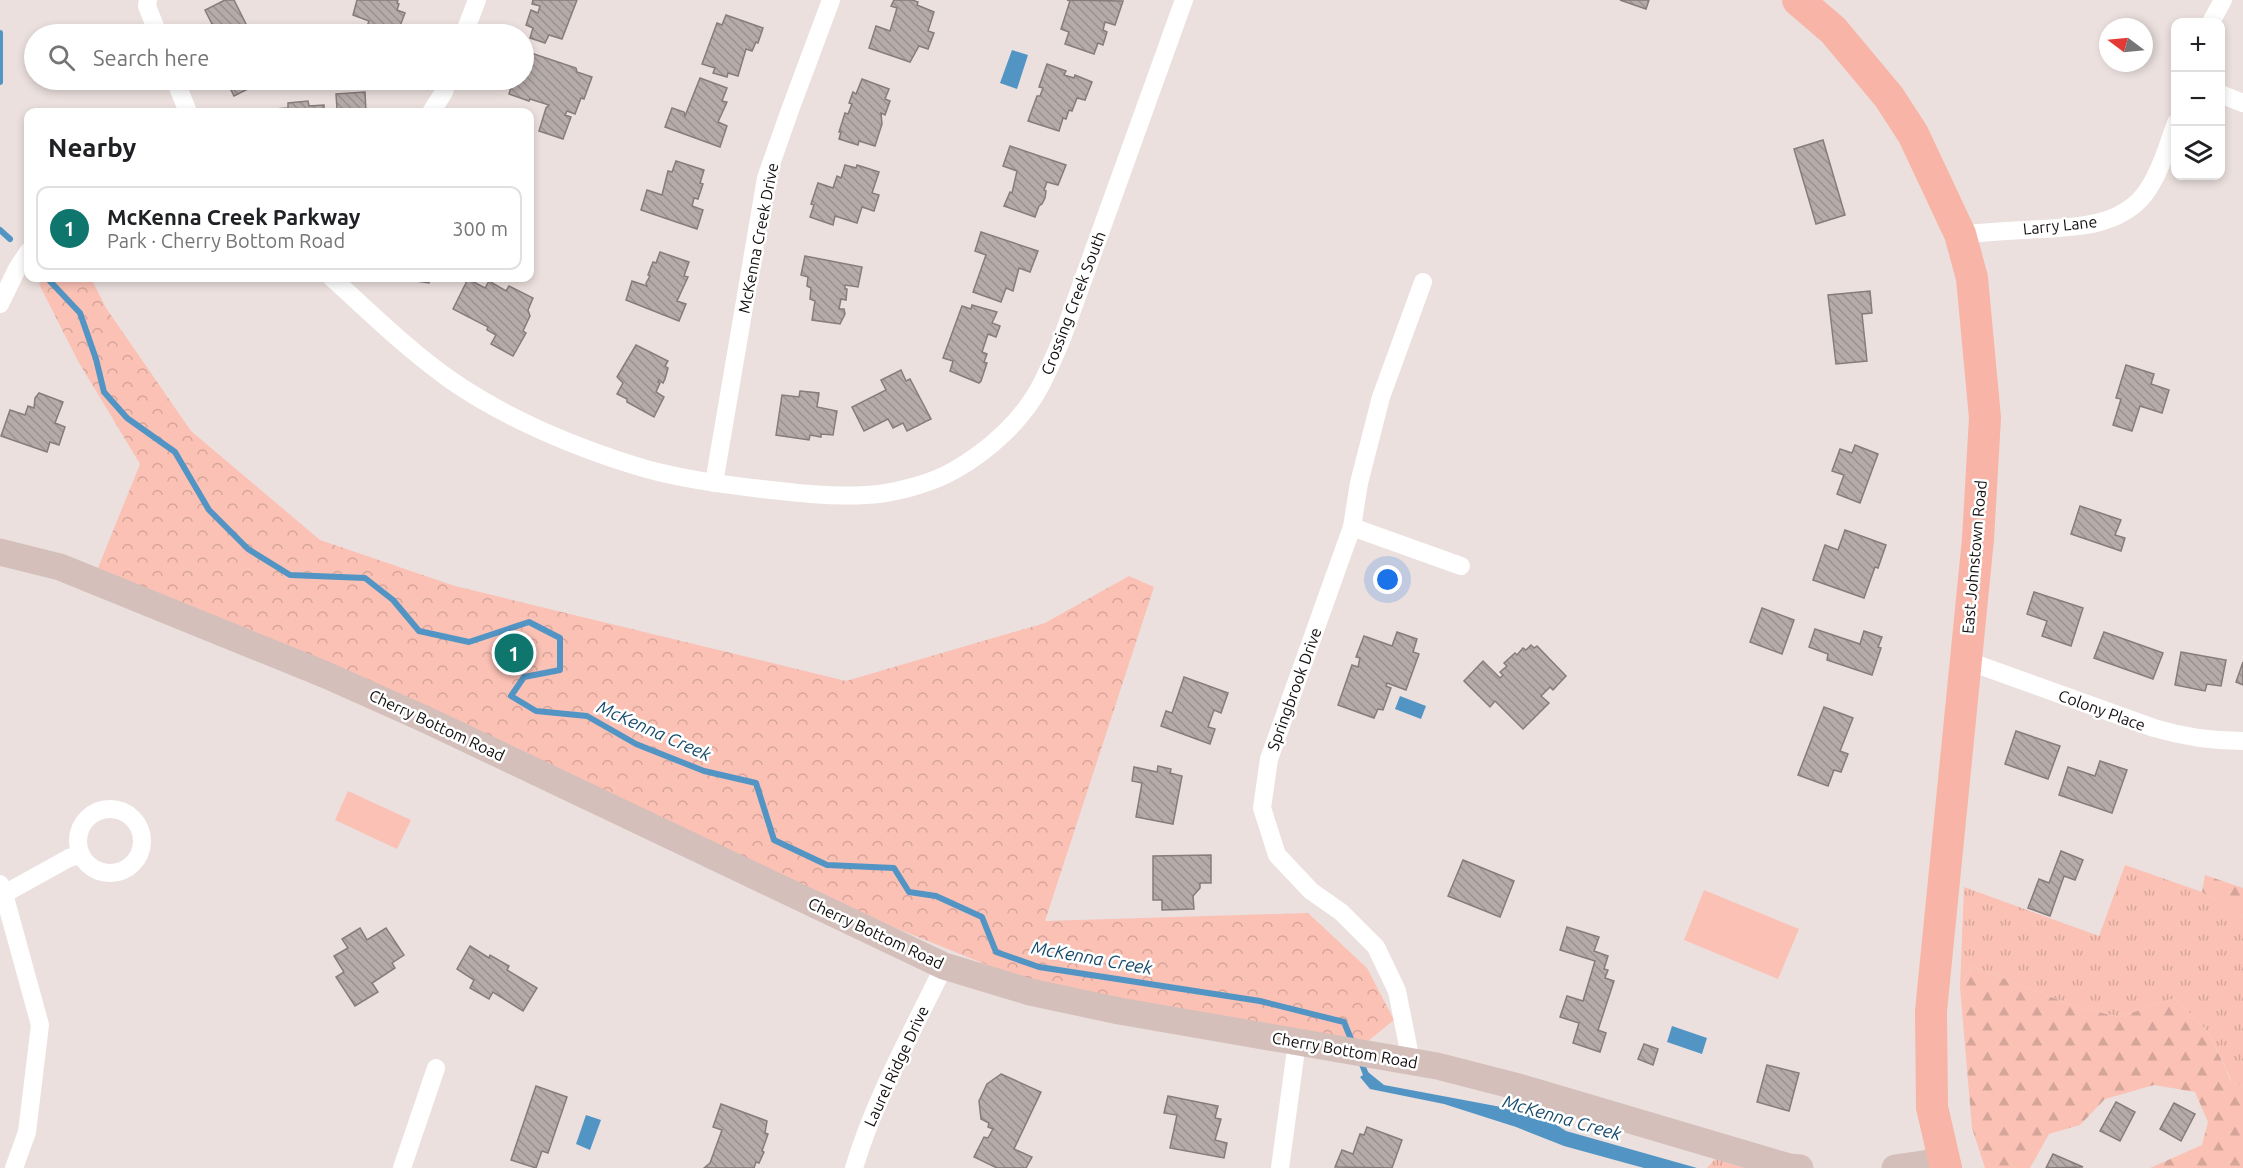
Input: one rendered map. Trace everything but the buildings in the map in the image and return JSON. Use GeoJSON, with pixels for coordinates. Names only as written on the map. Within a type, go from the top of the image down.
{"type":"FeatureCollection","features":[{"type":"Feature","properties":{"kind":"highway","name":"East Johnstown Road"},"geometry":{"type":"LineString","coordinates":[[1798,0],[1833,30],[1888,98],[1913,134],[1960,234],[1972,278],[1986,410],[1978,539],[1931,1011],[1932,1107],[1944,1164]]}},
{"type":"Feature","properties":{"kind":"main road","name":"Cherry Bottom Road"},"geometry":{"type":"LineString","coordinates":[[0,552],[60,567],[347,684],[944,966],[1052,997],[1119,1011],[1411,1061],[1515,1086],[1789,1167],[1800,1168]]}},
{"type":"Feature","properties":{"kind":"main road"},"geometry":{"type":"LineString","coordinates":[[1895,1168],[1944,1164]]}},
{"type":"Feature","properties":{"kind":"street"},"geometry":{"type":"LineString","coordinates":[[148,0],[147,6],[154,24]]}},
{"type":"Feature","properties":{"kind":"street"},"geometry":{"type":"LineString","coordinates":[[468,24],[477,0]]}},
{"type":"Feature","properties":{"kind":"street","name":"McKenna Creek Drive"},"geometry":{"type":"LineString","coordinates":[[714,483],[766,178],[831,0]]}},
{"type":"Feature","properties":{"kind":"street","name":"Crossing Creek South"},"geometry":{"type":"LineString","coordinates":[[336,282],[400,340],[453,381],[514,417],[570,442],[634,465],[714,483],[808,494],[867,495],[908,488],[951,472],[980,453],[1019,418],[1042,384],[1061,341],[1184,0]]}},
{"type":"Feature","properties":{"kind":"street"},"geometry":{"type":"LineString","coordinates":[[2213,18],[2223,0]]}},
{"type":"Feature","properties":{"kind":"street"},"geometry":{"type":"LineString","coordinates":[[180,90],[186,108]]}},
{"type":"Feature","properties":{"kind":"street"},"geometry":{"type":"LineString","coordinates":[[434,108],[445,90]]}},
{"type":"Feature","properties":{"kind":"street"},"geometry":{"type":"LineString","coordinates":[[2225,96],[2243,103]]}},
{"type":"Feature","properties":{"kind":"street","name":"Larry Lane"},"geometry":{"type":"LineString","coordinates":[[1960,234],[2061,228],[2093,224],[2122,214],[2144,195],[2158,170],[2174,126]]}},
{"type":"Feature","properties":{"kind":"street"},"geometry":{"type":"LineString","coordinates":[[0,304],[24,258]]}},
{"type":"Feature","properties":{"kind":"street","name":"Springbrook Drive"},"geometry":{"type":"LineString","coordinates":[[1411,1061],[1397,991],[1376,947],[1341,912],[1311,891],[1277,855],[1262,808],[1269,759],[1352,527],[1359,483],[1381,398],[1423,282]]}},
{"type":"Feature","properties":{"kind":"street"},"geometry":{"type":"LineString","coordinates":[[1352,527],[1461,566]]}},
{"type":"Feature","properties":{"kind":"street","name":"Colony Place"},"geometry":{"type":"LineString","coordinates":[[1965,660],[2173,734],[2214,741],[2243,741]]}},
{"type":"Feature","properties":{"kind":"street"},"geometry":{"type":"LineString","coordinates":[[15,1168],[27,1132],[40,1024],[2,889],[80,855]]}},
{"type":"Feature","properties":{"kind":"street","name":"Laurel Ridge Drive"},"geometry":{"type":"LineString","coordinates":[[854,1168],[863,1137],[877,1105],[944,966]]}},
{"type":"Feature","properties":{"kind":"street"},"geometry":{"type":"LineString","coordinates":[[1280,1168],[1297,1042]]}},
{"type":"Feature","properties":{"kind":"street"},"geometry":{"type":"LineString","coordinates":[[402,1168],[436,1068]]}},
{"type":"Feature","properties":{"kind":"green space"},"geometry":{"type":"Polygon","coordinates":[[[41,282],[93,282],[106,308],[191,431],[320,540],[455,586],[846,681],[1045,623],[1129,576],[1154,587],[1045,921],[1308,913],[1367,968],[1394,1020],[1368,1041],[1182,1012],[1017,977],[866,916],[399,698],[98,568],[140,464],[78,361],[39,284],[41,282]]]}},
{"type":"Feature","properties":{"kind":"green space"},"geometry":{"type":"Polygon","coordinates":[[[348,791],[411,820],[397,849],[335,820],[348,791]]]}},
{"type":"Feature","properties":{"kind":"green space"},"geometry":{"type":"Polygon","coordinates":[[[2125,865],[2202,892],[2243,917],[2243,1087],[2232,1082],[2209,1033],[2175,998],[2119,1017],[2074,1006],[1972,966],[1960,987],[1964,887],[2099,936],[2125,865]]]}},
{"type":"Feature","properties":{"kind":"green space"},"geometry":{"type":"Polygon","coordinates":[[[2205,875],[2243,888],[2243,917],[2202,892],[2205,875]]]}},
{"type":"Feature","properties":{"kind":"green space"},"geometry":{"type":"Polygon","coordinates":[[[1704,890],[1799,929],[1778,979],[1684,940],[1704,890]]]}},
{"type":"Feature","properties":{"kind":"green space"},"geometry":{"type":"Polygon","coordinates":[[[1972,966],[2074,1006],[2119,1017],[2175,998],[2209,1033],[2231,1081],[2243,1087],[2243,1168],[2150,1168],[2202,1145],[2208,1122],[2195,1092],[2154,1085],[2105,1099],[2080,1125],[2049,1134],[2030,1168],[1985,1168],[1972,1128],[1960,987],[1972,966]]]}},
{"type":"Feature","properties":{"kind":"green space"},"geometry":{"type":"Polygon","coordinates":[[[1715,1159],[1745,1168],[1707,1168],[1715,1159]]]}},
{"type":"Feature","properties":{"kind":"water"},"geometry":{"type":"Polygon","coordinates":[[[1012,50],[1028,55],[1017,89],[1000,83],[1012,50]]]}},
{"type":"Feature","properties":{"kind":"water"},"geometry":{"type":"Polygon","coordinates":[[[1400,696],[1426,706],[1421,719],[1395,709],[1400,696]]]}},
{"type":"Feature","properties":{"kind":"water"},"geometry":{"type":"Polygon","coordinates":[[[1672,1026],[1707,1038],[1702,1054],[1667,1042],[1672,1026]]]}},
{"type":"Feature","properties":{"kind":"water"},"geometry":{"type":"Polygon","coordinates":[[[1368,1072],[1384,1085],[1501,1107],[1549,1120],[1566,1131],[1697,1168],[1644,1168],[1564,1146],[1516,1127],[1444,1104],[1370,1089],[1360,1077],[1368,1072]]]}},
{"type":"Feature","properties":{"kind":"water"},"geometry":{"type":"Polygon","coordinates":[[[586,1115],[601,1120],[590,1150],[576,1144],[586,1115]]]}},
{"type":"Feature","properties":{"kind":"waterway","name":"McKenna Creek"},"geometry":{"type":"LineString","coordinates":[[0,33],[0,82]]}},
{"type":"Feature","properties":{"kind":"waterway","name":"McKenna Creek"},"geometry":{"type":"LineString","coordinates":[[0,230],[10,239]]}},
{"type":"Feature","properties":{"kind":"waterway","name":"McKenna Creek"},"geometry":{"type":"LineString","coordinates":[[51,282],[80,313],[96,359],[104,392],[127,418],[175,452],[209,510],[248,549],[290,575],[365,578],[393,600],[419,631],[469,642],[529,622],[560,638],[560,670],[524,677],[511,696],[536,711],[587,716],[636,744],[704,771],[756,783],[774,840],[827,865],[894,868],[909,892],[936,896],[982,917],[996,952],[1039,967],[1260,1001],[1344,1022],[1353,1044]]}},
{"type":"Feature","properties":{"kind":"waterway","name":"McKenna Creek"},"geometry":{"type":"LineString","coordinates":[[1360,1059],[1368,1080]]}},
{"type":"Feature","properties":{"kind":"place","name":"McKenna Creek Parkway"},"geometry":{"type":"Point","coordinates":[514,653]}}]}
